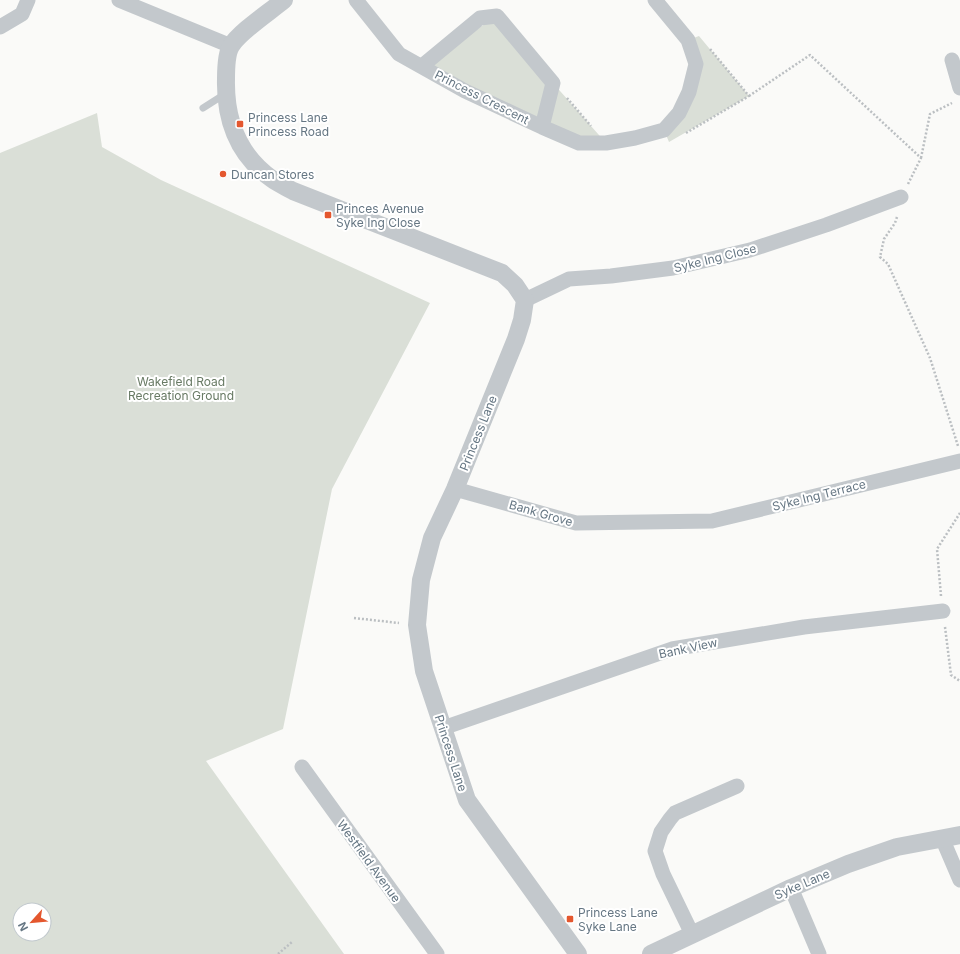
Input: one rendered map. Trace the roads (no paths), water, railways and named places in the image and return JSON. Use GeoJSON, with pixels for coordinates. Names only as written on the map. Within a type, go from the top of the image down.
{"type":"FeatureCollection","features":[{"type":"Feature","properties":{"kind":"street"},"geometry":{"type":"LineString","coordinates":[[0,27],[22,14],[28,0]]}},
{"type":"Feature","properties":{"kind":"street"},"geometry":{"type":"LineString","coordinates":[[119,0],[230,46]]}},
{"type":"Feature","properties":{"kind":"street"},"geometry":{"type":"LineString","coordinates":[[284,0],[242,34],[230,46],[226,65],[226,94],[233,129],[242,150],[272,180],[293,191],[502,272],[525,300]]}},
{"type":"Feature","properties":{"kind":"street","name":"Princess Crescent"},"geometry":{"type":"LineString","coordinates":[[356,0],[399,54],[465,91],[579,143],[606,143],[635,138],[664,130],[679,113],[689,92],[696,64],[688,40],[655,0]]}},
{"type":"Feature","properties":{"kind":"street","name":"Princess Crescent"},"geometry":{"type":"LineString","coordinates":[[422,66],[480,18],[496,16],[553,83],[542,127]]}},
{"type":"Feature","properties":{"kind":"street"},"geometry":{"type":"LineString","coordinates":[[952,60],[960,85]]}},
{"type":"Feature","properties":{"kind":"street","name":"Syke Ing Close"},"geometry":{"type":"LineString","coordinates":[[525,300],[569,279],[611,276],[673,268],[750,250],[826,225],[901,197]]}},
{"type":"Feature","properties":{"kind":"street","name":"Princess Lane"},"geometry":{"type":"LineString","coordinates":[[525,300],[522,320],[516,339],[455,489],[432,538],[421,580],[417,625],[424,671],[467,800],[578,954]]}},
{"type":"Feature","properties":{"kind":"street","name":"Syke Ing Terrace"},"geometry":{"type":"LineString","coordinates":[[676,522],[712,521],[960,461]]}},
{"type":"Feature","properties":{"kind":"street","name":"Bank Grove"},"geometry":{"type":"LineString","coordinates":[[455,489],[576,523],[676,522]]}},
{"type":"Feature","properties":{"kind":"street","name":"Bank View"},"geometry":{"type":"LineString","coordinates":[[443,728],[672,649],[804,627],[943,612]]}},
{"type":"Feature","properties":{"kind":"street","name":"Westfield Avenue"},"geometry":{"type":"LineString","coordinates":[[302,768],[437,954]]}},
{"type":"Feature","properties":{"kind":"street"},"geometry":{"type":"LineString","coordinates":[[692,934],[663,874],[655,851],[661,832],[670,818],[676,813],[737,786]]}},
{"type":"Feature","properties":{"kind":"street","name":"Syke Lane"},"geometry":{"type":"LineString","coordinates":[[651,954],[791,888],[848,864],[890,850],[960,835]]}},
{"type":"Feature","properties":{"kind":"street"},"geometry":{"type":"LineString","coordinates":[[942,838],[960,880]]}},
{"type":"Feature","properties":{"kind":"street"},"geometry":{"type":"LineString","coordinates":[[791,888],[819,954]]}},
{"type":"Feature","properties":{"kind":"lane"},"geometry":{"type":"LineString","coordinates":[[203,108],[226,94]]}},
{"type":"Feature","properties":{"kind":"place","name":"Princess Lane Princess Road"},"geometry":{"type":"Point","coordinates":[240,124]}},
{"type":"Feature","properties":{"kind":"place","name":"Duncan Stores"},"geometry":{"type":"Point","coordinates":[223,174]}},
{"type":"Feature","properties":{"kind":"place","name":"Princes Avenue Syke Ing Close"},"geometry":{"type":"Point","coordinates":[328,215]}},
{"type":"Feature","properties":{"kind":"place","name":"Princess Lane Syke Lane"},"geometry":{"type":"Point","coordinates":[570,919]}},
{"type":"Feature","properties":{"kind":"park label","name":"Wakefield Road Recreation Ground"},"geometry":{"type":"Point","coordinates":[181,388]}}]}
